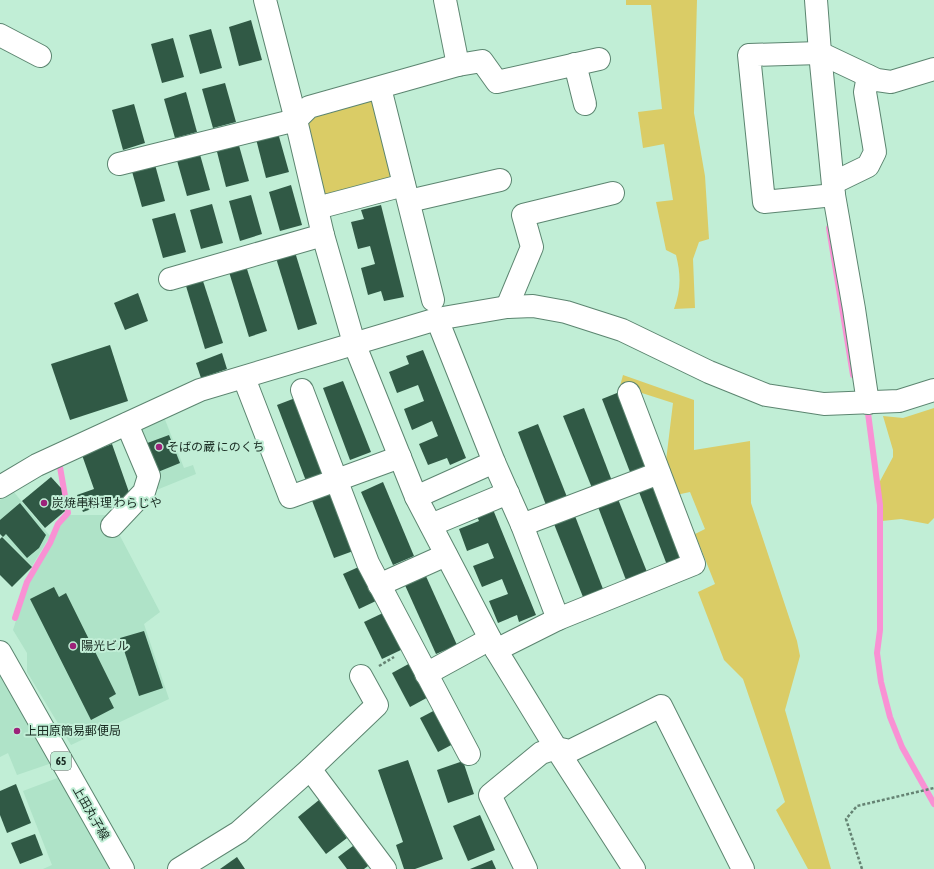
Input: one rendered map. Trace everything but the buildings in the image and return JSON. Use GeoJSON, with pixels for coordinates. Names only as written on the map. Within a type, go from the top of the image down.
{"type":"FeatureCollection","features":[{"type":"Feature","properties":{"kind":"street"},"geometry":{"type":"LineString","coordinates":[[265,0],[296,120],[323,235],[354,343],[416,497],[493,644],[556,748],[634,869]]}},
{"type":"Feature","properties":{"kind":"street"},"geometry":{"type":"LineString","coordinates":[[445,0],[458,65]]}},
{"type":"Feature","properties":{"kind":"street"},"geometry":{"type":"LineString","coordinates":[[816,0],[834,189],[868,403]]}},
{"type":"Feature","properties":{"kind":"street"},"geometry":{"type":"LineString","coordinates":[[0,35],[40,56]]}},
{"type":"Feature","properties":{"kind":"street"},"geometry":{"type":"LineString","coordinates":[[868,76],[865,92],[875,152],[868,166],[834,189],[764,202],[749,55],[820,53],[868,76],[891,82],[934,69]]}},
{"type":"Feature","properties":{"kind":"street"},"geometry":{"type":"LineString","coordinates":[[119,164],[296,120],[309,107],[458,65],[482,61],[497,82],[599,59]]}},
{"type":"Feature","properties":{"kind":"street"},"geometry":{"type":"LineString","coordinates":[[575,64],[585,104]]}},
{"type":"Feature","properties":{"kind":"street"},"geometry":{"type":"LineString","coordinates":[[380,88],[435,310],[494,462],[522,525],[558,619]]}},
{"type":"Feature","properties":{"kind":"street"},"geometry":{"type":"LineString","coordinates":[[317,208],[406,193],[500,180]]}},
{"type":"Feature","properties":{"kind":"street"},"geometry":{"type":"LineString","coordinates":[[507,307],[532,246],[523,215],[614,193]]}},
{"type":"Feature","properties":{"kind":"street"},"geometry":{"type":"LineString","coordinates":[[170,279],[323,235]]}},
{"type":"Feature","properties":{"kind":"street"},"geometry":{"type":"LineString","coordinates":[[0,487],[37,465],[200,390],[244,378],[354,343],[435,310],[533,306],[566,312],[622,330],[709,372],[766,395],[824,404],[868,403],[899,401],[934,390]]}},
{"type":"Feature","properties":{"kind":"street"},"geometry":{"type":"LineString","coordinates":[[244,378],[290,498],[400,457]]}},
{"type":"Feature","properties":{"kind":"street"},"geometry":{"type":"LineString","coordinates":[[302,390],[368,563],[411,647],[469,754]]}},
{"type":"Feature","properties":{"kind":"street"},"geometry":{"type":"LineString","coordinates":[[426,674],[493,644],[694,564],[629,393]]}},
{"type":"Feature","properties":{"kind":"street"},"geometry":{"type":"LineString","coordinates":[[112,526],[144,492],[149,476],[127,424]]}},
{"type":"Feature","properties":{"kind":"street"},"geometry":{"type":"LineString","coordinates":[[416,497],[494,462]]}},
{"type":"Feature","properties":{"kind":"street"},"geometry":{"type":"LineString","coordinates":[[522,525],[659,473]]}},
{"type":"Feature","properties":{"kind":"street"},"geometry":{"type":"LineString","coordinates":[[431,525],[508,493]]}},
{"type":"Feature","properties":{"kind":"street"},"geometry":{"type":"LineString","coordinates":[[379,585],[446,555]]}},
{"type":"Feature","properties":{"kind":"street","name":"上田丸子線"},"geometry":{"type":"LineString","coordinates":[[0,652],[123,869]]}},
{"type":"Feature","properties":{"kind":"street"},"geometry":{"type":"LineString","coordinates":[[179,869],[239,832],[310,769],[377,705],[361,676]]}},
{"type":"Feature","properties":{"kind":"street"},"geometry":{"type":"LineString","coordinates":[[526,869],[490,795],[541,753],[556,748],[570,751],[661,706],[744,869]]}},
{"type":"Feature","properties":{"kind":"street"},"geometry":{"type":"LineString","coordinates":[[310,769],[385,869]]}},
{"type":"Feature","properties":{"kind":"path"},"geometry":{"type":"LineString","coordinates":[[361,676],[411,647]]}},
{"type":"Feature","properties":{"kind":"path"},"geometry":{"type":"LineString","coordinates":[[862,869],[846,819],[857,806],[934,788]]}},
{"type":"Feature","properties":{"kind":"shaded area"},"geometry":{"type":"Polygon","coordinates":[[[626,0],[697,0],[694,113],[705,176],[709,239],[699,242],[693,259],[695,308],[674,309],[679,289],[678,262],[676,255],[666,250],[656,202],[673,200],[664,144],[643,148],[638,112],[662,109],[651,5],[626,5],[626,0]]]}},
{"type":"Feature","properties":{"kind":"shaded area"},"geometry":{"type":"Polygon","coordinates":[[[372,98],[399,175],[337,198],[325,194],[307,128],[313,116],[372,98]]]}},
{"type":"Feature","properties":{"kind":"shaded area"},"geometry":{"type":"Polygon","coordinates":[[[623,375],[694,400],[694,450],[750,441],[751,503],[797,641],[800,656],[785,710],[831,869],[808,869],[776,810],[785,802],[743,679],[724,660],[698,592],[715,584],[695,534],[705,529],[690,492],[676,495],[665,469],[673,403],[620,386],[623,375]]]}},
{"type":"Feature","properties":{"kind":"shaded area"},"geometry":{"type":"Polygon","coordinates":[[[934,408],[934,518],[928,524],[901,519],[882,521],[879,483],[893,457],[893,450],[883,416],[903,418],[934,408]]]}},
{"type":"Feature","properties":{"kind":"shaded area","name":"そばの蔵 にのくち"},"geometry":{"type":"Polygon","coordinates":[[[164,417],[184,468],[193,465],[196,474],[149,493],[135,429],[164,417]]]}},
{"type":"Feature","properties":{"kind":"shaded area"},"geometry":{"type":"Polygon","coordinates":[[[13,491],[50,536],[32,566],[0,534],[0,500],[13,491]]]}},
{"type":"Feature","properties":{"kind":"shaded area"},"geometry":{"type":"Polygon","coordinates":[[[70,515],[109,515],[160,612],[144,624],[169,699],[71,745],[27,672],[27,653],[13,630],[28,583],[52,544],[61,523],[70,515]]]}},
{"type":"Feature","properties":{"kind":"shaded area","name":"上田原簡易郵便局"},"geometry":{"type":"Polygon","coordinates":[[[0,672],[52,763],[17,775],[8,753],[0,757],[0,672]]]}},
{"type":"Feature","properties":{"kind":"shaded area"},"geometry":{"type":"Polygon","coordinates":[[[60,777],[110,869],[43,869],[52,865],[23,791],[60,777]]]}},
{"type":"Feature","properties":{"kind":"waterway"},"geometry":{"type":"LineString","coordinates":[[829,228],[853,375]]}},
{"type":"Feature","properties":{"kind":"waterway"},"geometry":{"type":"LineString","coordinates":[[868,413],[880,505],[880,630],[877,653],[881,682],[890,717],[902,747],[934,804]]}},
{"type":"Feature","properties":{"kind":"waterway"},"geometry":{"type":"LineString","coordinates":[[15,618],[27,582],[50,543],[58,524],[68,513],[60,467]]}},
{"type":"Feature","properties":{"kind":"place","name":"そばの蔵 にのくち"},"geometry":{"type":"Point","coordinates":[159,447]}},
{"type":"Feature","properties":{"kind":"place","name":"炭焼串料理 わらじや"},"geometry":{"type":"Point","coordinates":[44,503]}},
{"type":"Feature","properties":{"kind":"place","name":"陽光ビル"},"geometry":{"type":"Point","coordinates":[73,646]}},
{"type":"Feature","properties":{"kind":"place","name":"上田原簡易郵便局"},"geometry":{"type":"Point","coordinates":[17,731]}}]}
